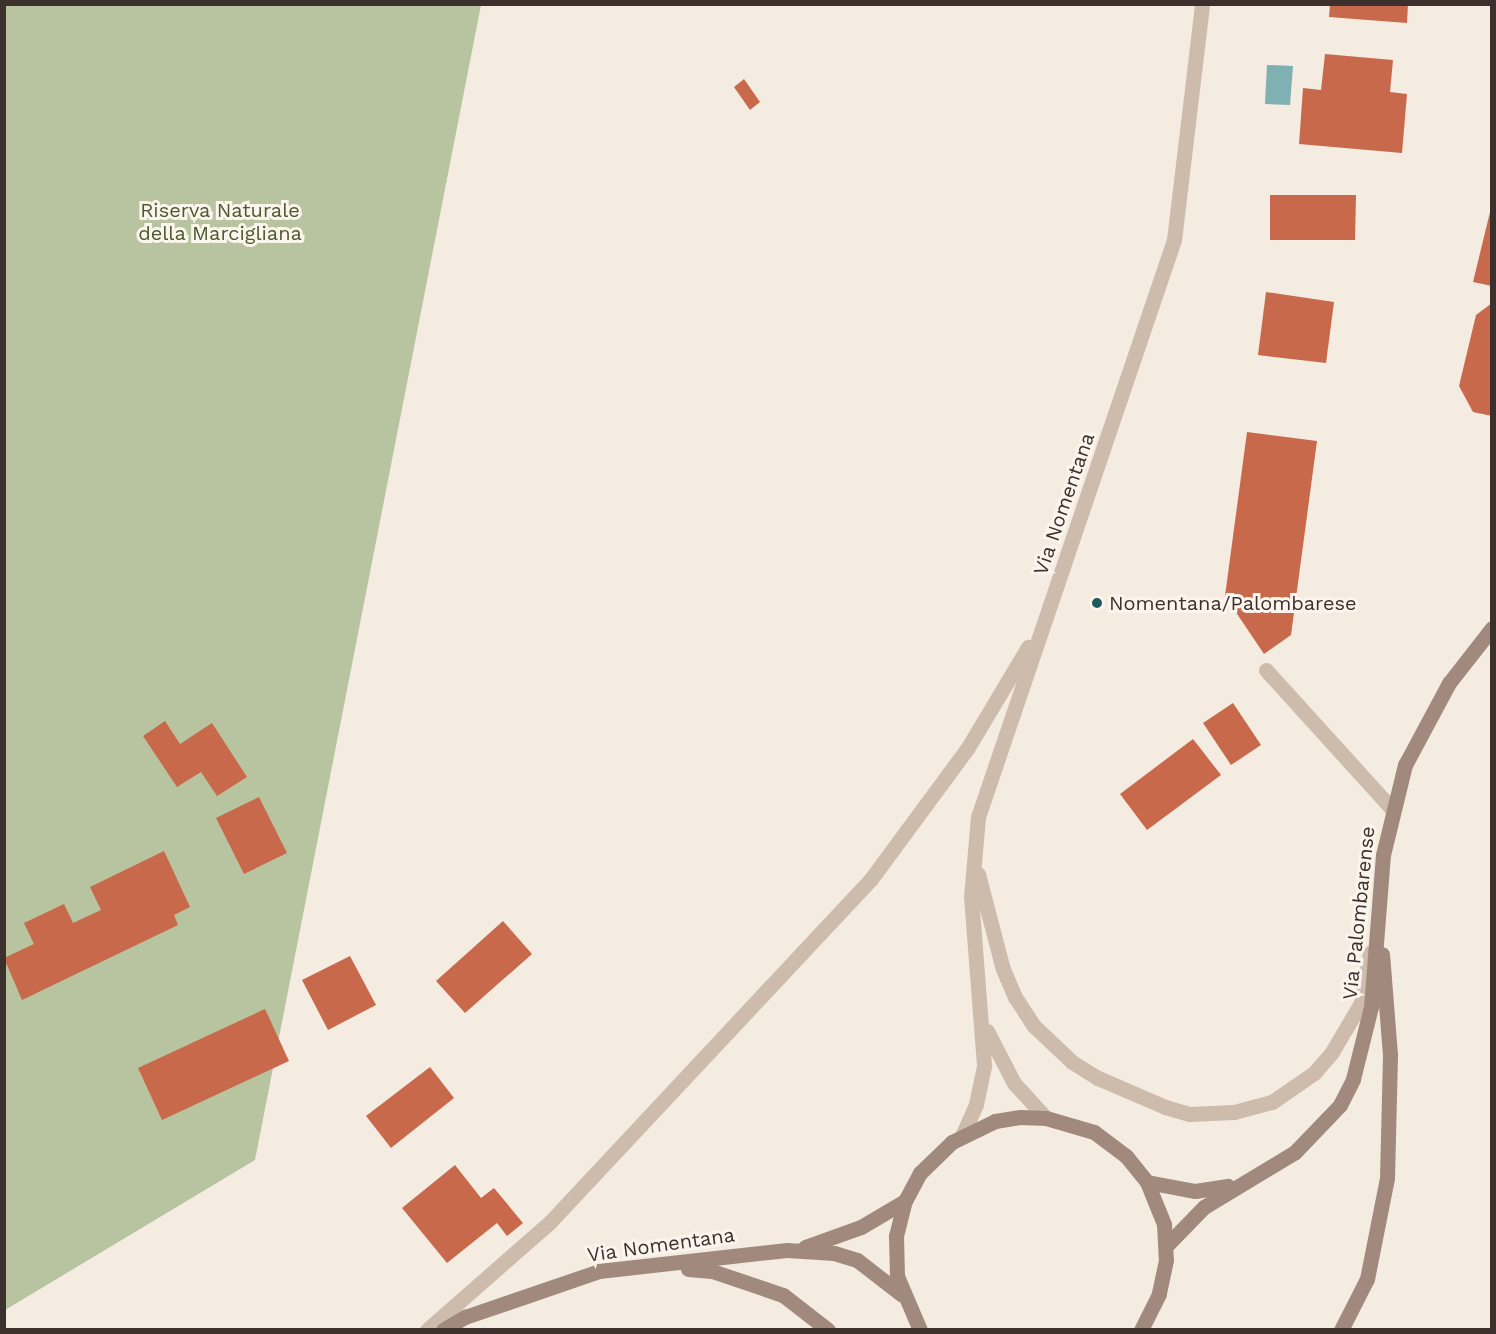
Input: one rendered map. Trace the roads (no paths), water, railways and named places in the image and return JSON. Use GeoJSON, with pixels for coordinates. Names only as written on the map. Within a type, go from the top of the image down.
{"type":"FeatureCollection","features":[{"type":"Feature","properties":{"kind":"main road","name":"Via Palombarense"},"geometry":{"type":"LineString","coordinates":[[1166,1246],[1204,1207],[1295,1152],[1321,1128],[1353,1078],[1371,1007],[1378,903],[1392,809],[1405,765],[1426,721],[1491,628]]}},
{"type":"Feature","properties":{"kind":"main road"},"geometry":{"type":"LineString","coordinates":[[1341,1329],[1367,1279],[1387,1178],[1390,1054],[1378,903]]}},
{"type":"Feature","properties":{"kind":"main road"},"geometry":{"type":"LineString","coordinates":[[920,1329],[902,1295],[895,1253],[905,1201],[934,1156],[962,1136],[995,1121],[1046,1118],[1094,1132],[1126,1156],[1147,1182],[1164,1224],[1166,1246],[1159,1294],[1141,1329]]}},
{"type":"Feature","properties":{"kind":"main road","name":"Via Palombarense"},"geometry":{"type":"LineString","coordinates":[[1147,1182],[1195,1191],[1248,1180]]}},
{"type":"Feature","properties":{"kind":"main road","name":"Via Nomentana"},"geometry":{"type":"LineString","coordinates":[[787,1250],[861,1227],[905,1201]]}},
{"type":"Feature","properties":{"kind":"main road","name":"Via Nomentana"},"geometry":{"type":"LineString","coordinates":[[443,1329],[465,1317],[590,1274],[646,1264],[787,1250],[834,1253],[857,1260],[902,1295]]}},
{"type":"Feature","properties":{"kind":"main road"},"geometry":{"type":"LineString","coordinates":[[646,1264],[712,1271],[783,1295],[828,1329]]}},
{"type":"Feature","properties":{"kind":"street","name":"Via Nomentana"},"geometry":{"type":"LineString","coordinates":[[962,1136],[982,1084],[985,1041],[972,943],[974,847],[980,809],[999,747],[1068,560],[1174,240],[1202,4]]}},
{"type":"Feature","properties":{"kind":"street"},"geometry":{"type":"LineString","coordinates":[[427,1329],[550,1222],[872,879],[967,749],[1005,688],[1068,560]]}},
{"type":"Feature","properties":{"kind":"street"},"geometry":{"type":"LineString","coordinates":[[1266,670],[1392,809]]}},
{"type":"Feature","properties":{"kind":"street"},"geometry":{"type":"LineString","coordinates":[[974,847],[988,923],[1003,969],[1015,997],[1034,1025],[1072,1062],[1098,1078],[1165,1107],[1190,1114],[1234,1112],[1272,1102],[1314,1073],[1332,1052],[1361,1003],[1378,903]]}},
{"type":"Feature","properties":{"kind":"street","name":"Via Nomentana"},"geometry":{"type":"LineString","coordinates":[[982,1013],[990,1039],[1014,1083],[1046,1118]]}},
{"type":"Feature","properties":{"kind":"water"},"geometry":{"type":"Polygon","coordinates":[[[1267,65],[1293,66],[1290,105],[1265,104],[1267,65]]]}},
{"type":"Feature","properties":{"kind":"place","name":"Nomentana/Palombarese"},"geometry":{"type":"Point","coordinates":[1097,603]}},
{"type":"Feature","properties":{"kind":"park label","name":"Riserva Naturale della Marcigliana"},"geometry":{"type":"Point","coordinates":[220,222]}}]}
